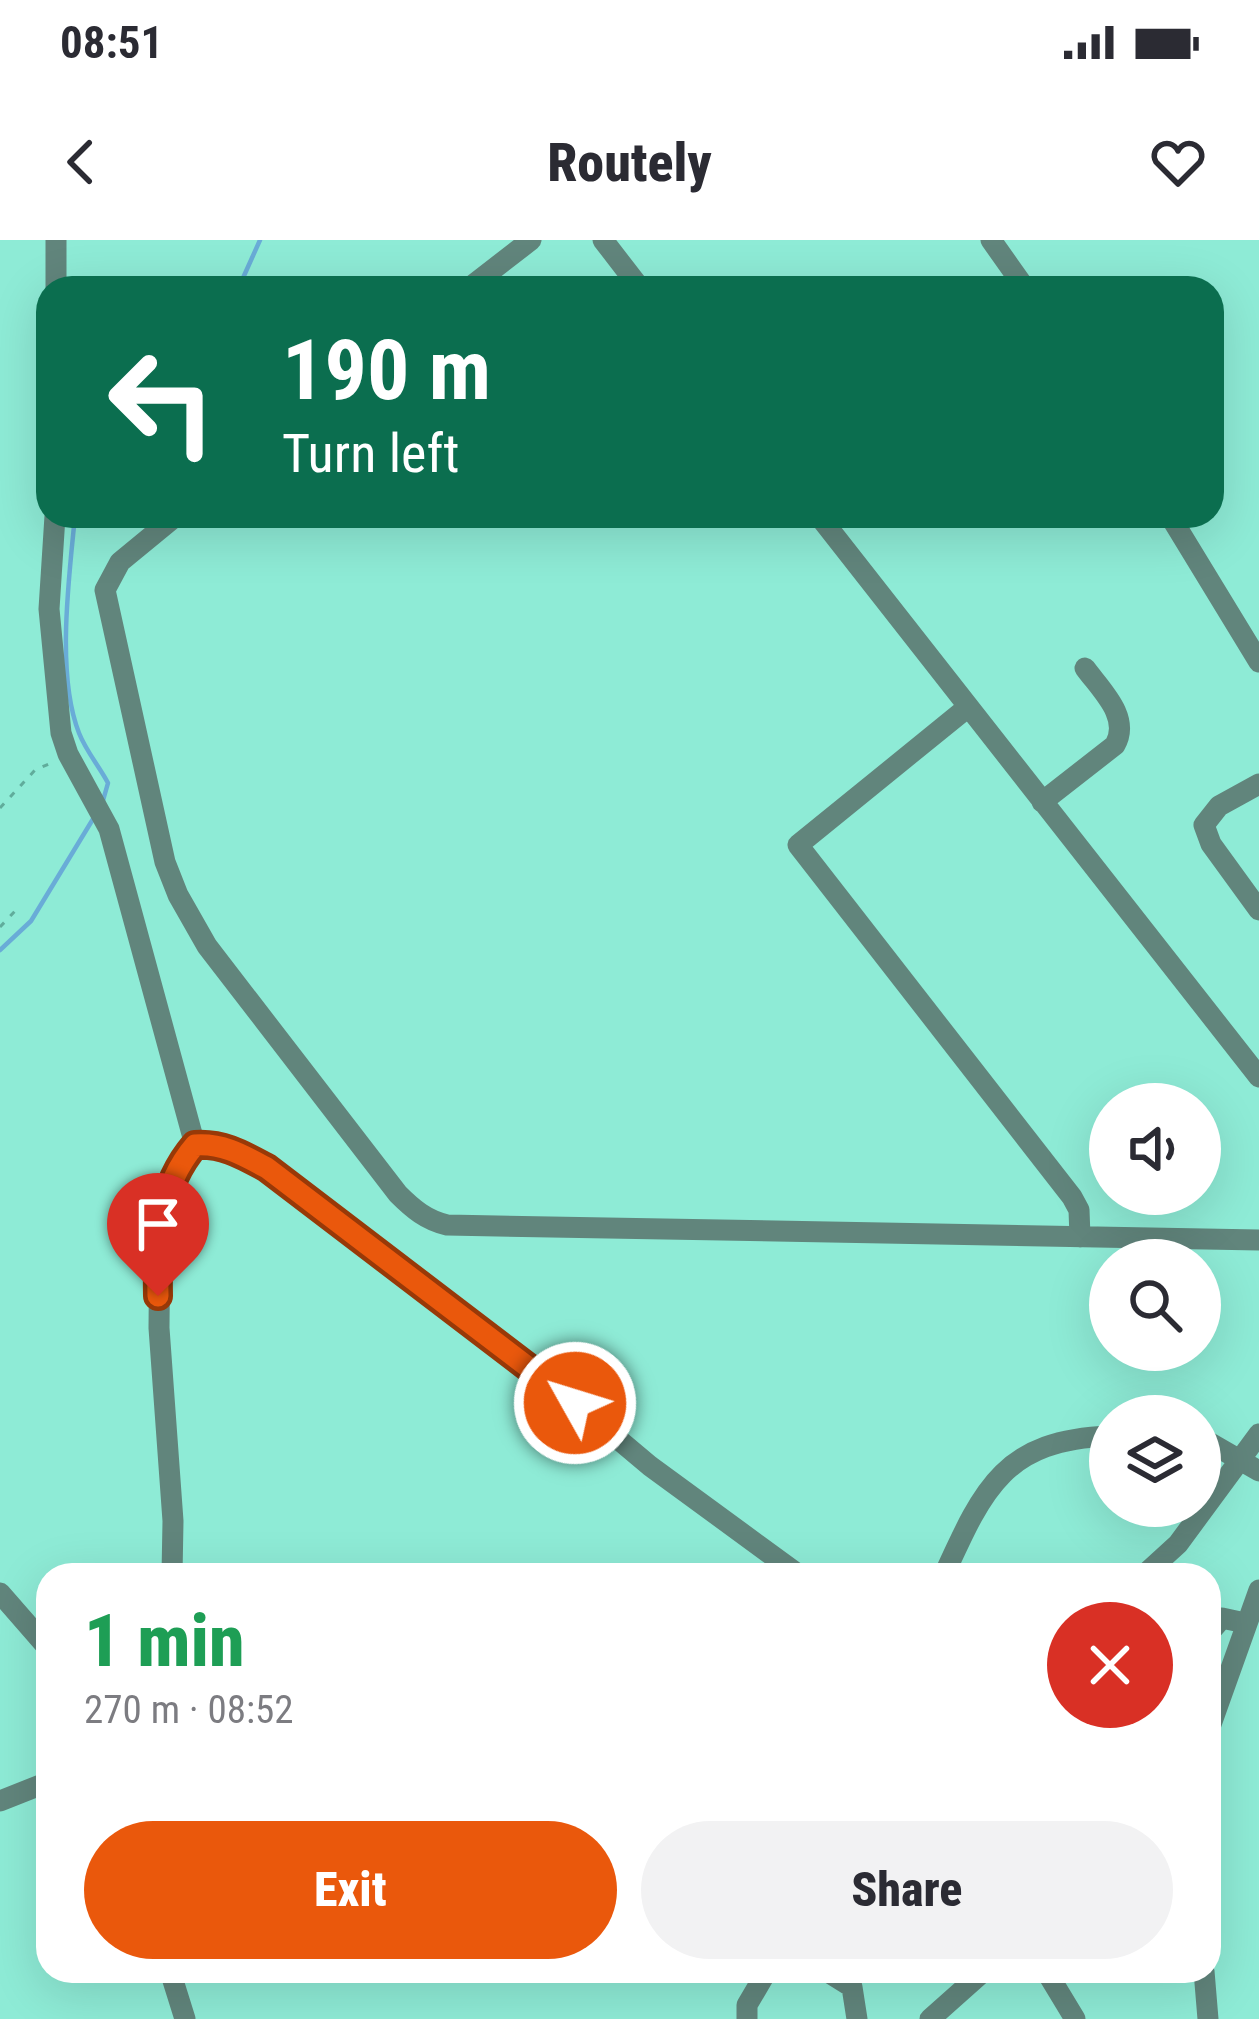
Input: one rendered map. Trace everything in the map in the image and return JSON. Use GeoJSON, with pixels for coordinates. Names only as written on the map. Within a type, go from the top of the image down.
{"type":"FeatureCollection","features":[{"type":"Feature","properties":{"kind":"street"},"geometry":{"type":"LineString","coordinates":[[56,240],[56,276]]}},
{"type":"Feature","properties":{"kind":"street"},"geometry":{"type":"LineString","coordinates":[[484,276],[531,240]]}},
{"type":"Feature","properties":{"kind":"street"},"geometry":{"type":"LineString","coordinates":[[603,240],[631,276]]}},
{"type":"Feature","properties":{"kind":"street"},"geometry":{"type":"LineString","coordinates":[[991,240],[1016,276]]}},
{"type":"Feature","properties":{"kind":"street"},"geometry":{"type":"LineString","coordinates":[[54,528],[49,609],[56,703],[68,754],[99,808],[195,1145]]}},
{"type":"Feature","properties":{"kind":"street"},"geometry":{"type":"LineString","coordinates":[[161,528],[120,562],[105,590],[165,862],[207,946],[415,1210],[447,1225],[1259,1240]]}},
{"type":"Feature","properties":{"kind":"street"},"geometry":{"type":"LineString","coordinates":[[828,528],[1259,1077]]}},
{"type":"Feature","properties":{"kind":"street"},"geometry":{"type":"LineString","coordinates":[[1177,528],[1259,662]]}},
{"type":"Feature","properties":{"kind":"street"},"geometry":{"type":"LineString","coordinates":[[1042,802],[1115,745],[1120,736],[1117,713],[1085,668]]}},
{"type":"Feature","properties":{"kind":"street"},"geometry":{"type":"LineString","coordinates":[[968,707],[798,844],[1072,1197],[1079,1210],[1080,1238]]}},
{"type":"Feature","properties":{"kind":"street"},"geometry":{"type":"LineString","coordinates":[[1259,784],[1220,806],[1204,825],[1211,844],[1259,910]]}},
{"type":"Feature","properties":{"kind":"street"},"geometry":{"type":"LineString","coordinates":[[172,1563],[158,1243],[169,1188],[182,1160],[195,1145],[212,1144],[267,1168],[550,1382],[650,1466],[783,1563]]}},
{"type":"Feature","properties":{"kind":"street"},"geometry":{"type":"LineString","coordinates":[[1157,1563],[1249,1466],[1259,1434]]}},
{"type":"Feature","properties":{"kind":"street"},"geometry":{"type":"LineString","coordinates":[[950,1563],[986,1491],[1023,1458],[1057,1440],[1089,1438]]}},
{"type":"Feature","properties":{"kind":"street"},"geometry":{"type":"LineString","coordinates":[[1221,1449],[1249,1466]]}},
{"type":"Feature","properties":{"kind":"street"},"geometry":{"type":"LineString","coordinates":[[1221,1691],[1259,1590]]}},
{"type":"Feature","properties":{"kind":"street"},"geometry":{"type":"LineString","coordinates":[[0,1593],[36,1634]]}},
{"type":"Feature","properties":{"kind":"street"},"geometry":{"type":"LineString","coordinates":[[1221,1619],[1245,1624]]}},
{"type":"Feature","properties":{"kind":"street"},"geometry":{"type":"LineString","coordinates":[[0,1801],[36,1787]]}},
{"type":"Feature","properties":{"kind":"street"},"geometry":{"type":"LineString","coordinates":[[174,1983],[185,2019]]}},
{"type":"Feature","properties":{"kind":"street"},"geometry":{"type":"LineString","coordinates":[[747,2019],[747,2005],[760,1983]]}},
{"type":"Feature","properties":{"kind":"street"},"geometry":{"type":"LineString","coordinates":[[846,1983],[852,1987],[857,2019]]}},
{"type":"Feature","properties":{"kind":"street"},"geometry":{"type":"LineString","coordinates":[[930,2019],[970,1983]]}},
{"type":"Feature","properties":{"kind":"street"},"geometry":{"type":"LineString","coordinates":[[1054,1983],[1076,2019]]}},
{"type":"Feature","properties":{"kind":"street"},"geometry":{"type":"LineString","coordinates":[[1205,1983],[1208,2019]]}},
{"type":"Feature","properties":{"kind":"path"},"geometry":{"type":"LineString","coordinates":[[0,808],[35,770],[68,754]]}},
{"type":"Feature","properties":{"kind":"path"},"geometry":{"type":"LineString","coordinates":[[0,927],[15,910]]}},
{"type":"Feature","properties":{"kind":"waterway"},"geometry":{"type":"LineString","coordinates":[[244,276],[260,240]]}},
{"type":"Feature","properties":{"kind":"waterway"},"geometry":{"type":"LineString","coordinates":[[74,528],[66,626],[68,683],[79,733],[108,783],[102,804]]}},
{"type":"Feature","properties":{"kind":"waterway"},"geometry":{"type":"LineString","coordinates":[[0,950],[31,921],[93,819]]}},
{"type":"Feature","properties":{"kind":"route"},"geometry":{"type":"LineString","coordinates":[[158,1296],[160,1222],[169,1188],[195,1145],[212,1144],[267,1168],[575,1403]]}}]}
